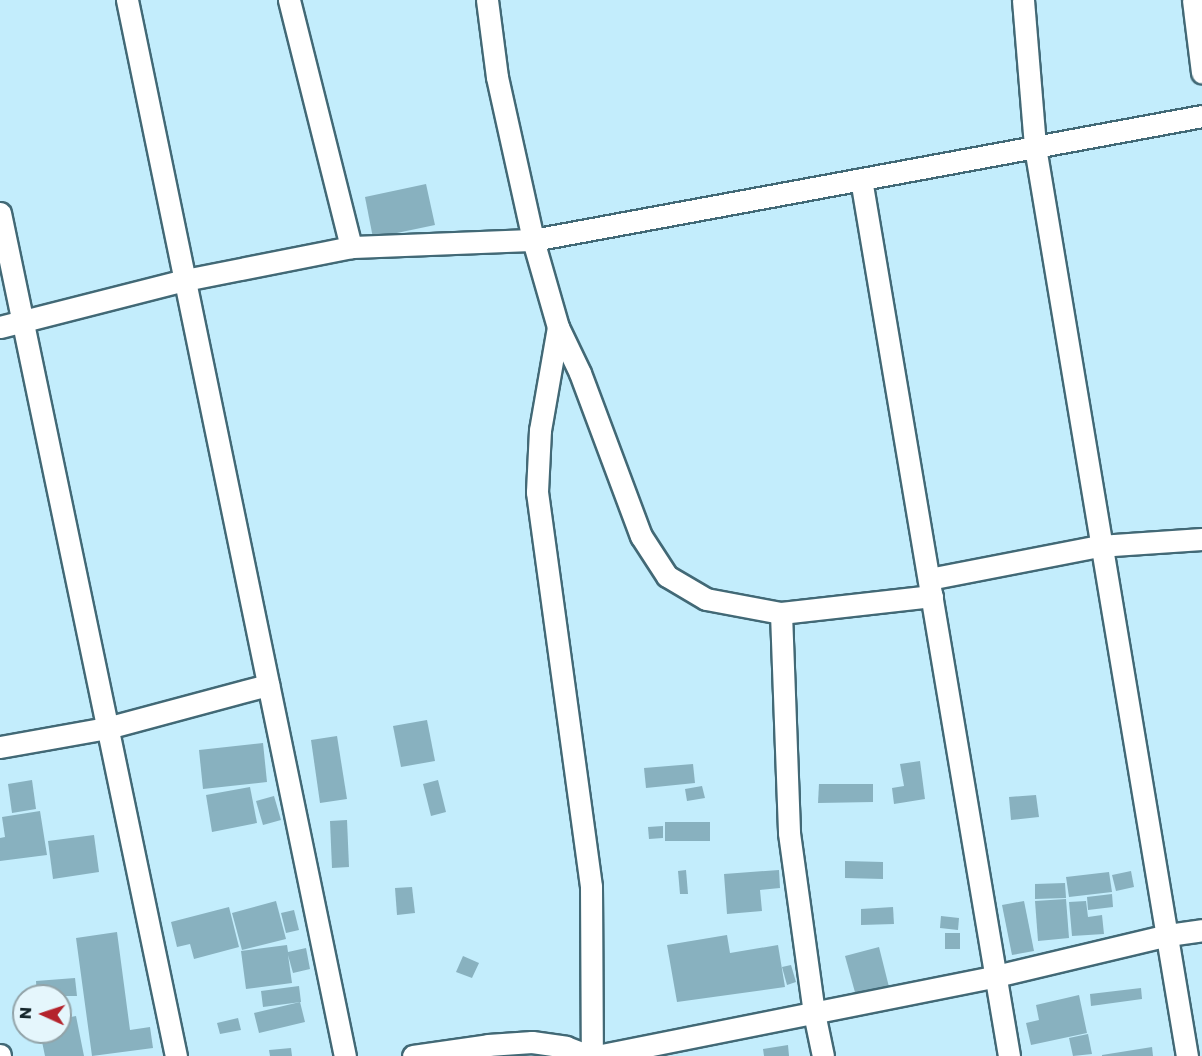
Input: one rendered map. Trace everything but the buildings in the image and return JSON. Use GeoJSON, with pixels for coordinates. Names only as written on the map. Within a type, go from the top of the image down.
{"type":"FeatureCollection","features":[{"type":"Feature","properties":{"kind":"street"},"geometry":{"type":"LineString","coordinates":[[127,0],[345,1056]]}},
{"type":"Feature","properties":{"kind":"street"},"geometry":{"type":"LineString","coordinates":[[290,0],[351,247]]}},
{"type":"Feature","properties":{"kind":"street"},"geometry":{"type":"LineString","coordinates":[[486,0],[497,77],[533,240],[558,327],[580,373],[641,536],[667,576],[706,599],[781,613],[931,587],[1099,546],[1202,539]]}},
{"type":"Feature","properties":{"kind":"street"},"geometry":{"type":"LineString","coordinates":[[1023,0],[1035,147],[1099,546],[1168,935],[1187,1056]]}},
{"type":"Feature","properties":{"kind":"street"},"geometry":{"type":"LineString","coordinates":[[1193,0],[1202,72]]}},
{"type":"Feature","properties":{"kind":"street"},"geometry":{"type":"LineString","coordinates":[[0,327],[184,280],[351,247],[533,240],[1202,116]]}},
{"type":"Feature","properties":{"kind":"street"},"geometry":{"type":"LineString","coordinates":[[861,179],[1009,1056]]}},
{"type":"Feature","properties":{"kind":"street"},"geometry":{"type":"LineString","coordinates":[[0,213],[176,1056]]}},
{"type":"Feature","properties":{"kind":"street"},"geometry":{"type":"LineString","coordinates":[[413,1056],[488,1045],[532,1042],[566,1047],[590,1056],[593,958],[591,886],[537,492],[540,430],[558,327]]}},
{"type":"Feature","properties":{"kind":"street"},"geometry":{"type":"LineString","coordinates":[[781,613],[789,833],[814,1012],[823,1056]]}},
{"type":"Feature","properties":{"kind":"street"},"geometry":{"type":"LineString","coordinates":[[0,747],[107,728],[268,685]]}},
{"type":"Feature","properties":{"kind":"street"},"geometry":{"type":"LineString","coordinates":[[597,1056],[996,976],[1168,935],[1202,930]]}}]}
